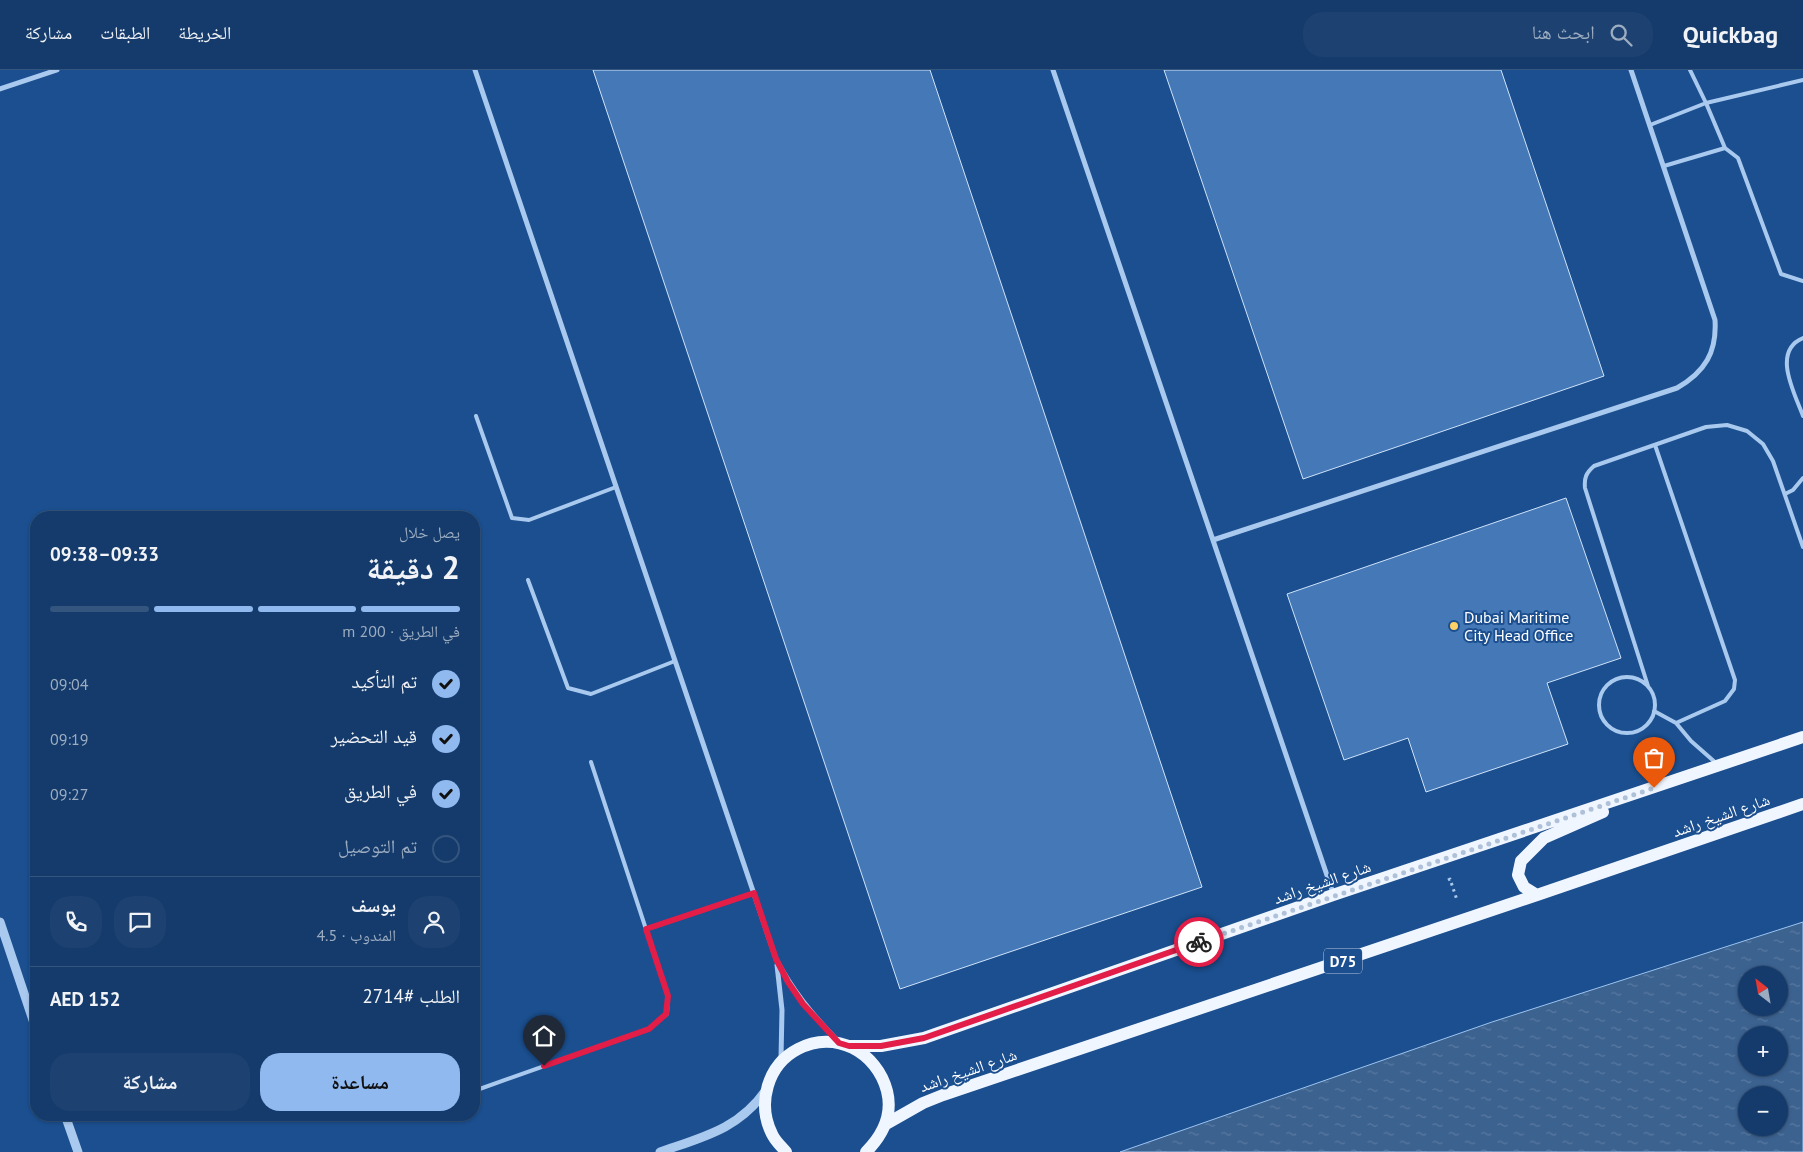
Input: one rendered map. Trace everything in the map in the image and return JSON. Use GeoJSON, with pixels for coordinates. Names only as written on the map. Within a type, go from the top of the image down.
{"type":"FeatureCollection","features":[{"type":"Feature","properties":{"kind":"main road","name":"شارع الشيخ راشد"},"geometry":{"type":"LineString","coordinates":[[781,1062],[798,1049],[818,1043],[881,1046],[924,1038],[1334,895],[1803,737]]}},
{"type":"Feature","properties":{"kind":"main road"},"geometry":{"type":"LineString","coordinates":[[1538,895],[1524,886],[1518,875],[1520,861],[1544,838],[1672,782]]}},
{"type":"Feature","properties":{"kind":"main road","name":"شارع الشيخ راشد"},"geometry":{"type":"LineString","coordinates":[[886,1124],[923,1102],[943,1095],[1803,804]]}},
{"type":"Feature","properties":{"kind":"main road"},"geometry":{"type":"LineString","coordinates":[[844,1044],[869,1058],[883,1077],[889,1100],[886,1124],[878,1141],[866,1152]]}},
{"type":"Feature","properties":{"kind":"main road"},"geometry":{"type":"LineString","coordinates":[[781,1062],[772,1075],[766,1090],[765,1113],[772,1135],[786,1152]]}},
{"type":"Feature","properties":{"kind":"street"},"geometry":{"type":"LineString","coordinates":[[0,89],[57,70]]}},
{"type":"Feature","properties":{"kind":"street"},"geometry":{"type":"LineString","coordinates":[[475,70],[776,959],[788,982],[803,1004],[844,1044]]}},
{"type":"Feature","properties":{"kind":"street"},"geometry":{"type":"LineString","coordinates":[[1053,70],[1334,895]]}},
{"type":"Feature","properties":{"kind":"street"},"geometry":{"type":"LineString","coordinates":[[1213,540],[1677,388],[1690,381],[1700,372],[1714,347],[1715,320],[1631,70]]}},
{"type":"Feature","properties":{"kind":"street"},"geometry":{"type":"LineString","coordinates":[[0,922],[30,1011]]}},
{"type":"Feature","properties":{"kind":"street"},"geometry":{"type":"LineString","coordinates":[[776,959],[782,1010],[781,1062]]}},
{"type":"Feature","properties":{"kind":"street"},"geometry":{"type":"LineString","coordinates":[[660,1152],[711,1135],[724,1128],[748,1112],[766,1090]]}},
{"type":"Feature","properties":{"kind":"street"},"geometry":{"type":"LineString","coordinates":[[68,1121],[78,1152]]}},
{"type":"Feature","properties":{"kind":"lane"},"geometry":{"type":"LineString","coordinates":[[1690,70],[1725,148],[1738,158],[1781,274],[1803,281]]}},
{"type":"Feature","properties":{"kind":"lane"},"geometry":{"type":"LineString","coordinates":[[1650,125],[1706,103],[1803,80]]}},
{"type":"Feature","properties":{"kind":"lane"},"geometry":{"type":"LineString","coordinates":[[1664,166],[1725,148]]}},
{"type":"Feature","properties":{"kind":"lane"},"geometry":{"type":"LineString","coordinates":[[1803,338],[1791,346],[1786,362],[1803,416]]}},
{"type":"Feature","properties":{"kind":"lane"},"geometry":{"type":"LineString","coordinates":[[476,416],[512,518],[529,520],[616,487]]}},
{"type":"Feature","properties":{"kind":"lane"},"geometry":{"type":"LineString","coordinates":[[1648,686],[1585,488],[1584,479],[1588,471],[1594,466],[1706,427],[1727,425],[1747,431],[1763,444],[1773,461],[1803,547]]}},
{"type":"Feature","properties":{"kind":"lane"},"geometry":{"type":"LineString","coordinates":[[1655,445],[1735,680],[1734,689],[1725,702],[1676,722]]}},
{"type":"Feature","properties":{"kind":"lane"},"geometry":{"type":"LineString","coordinates":[[1785,494],[1793,490],[1803,478]]}},
{"type":"Feature","properties":{"kind":"lane"},"geometry":{"type":"LineString","coordinates":[[528,580],[568,688],[591,694],[675,661]]}},
{"type":"Feature","properties":{"kind":"lane"},"geometry":{"type":"LineString","coordinates":[[1631,677],[1640,680],[1653,693],[1654,711],[1644,727],[1627,733],[1618,732],[1609,727],[1603,720],[1599,702],[1606,686],[1613,680],[1631,677]]}},
{"type":"Feature","properties":{"kind":"lane"},"geometry":{"type":"LineString","coordinates":[[1654,711],[1676,722],[1700,750],[1720,765]]}},
{"type":"Feature","properties":{"kind":"lane"},"geometry":{"type":"LineString","coordinates":[[480,1089],[649,1029],[666,1014],[668,996],[590,762]]}},
{"type":"Feature","properties":{"kind":"lane"},"geometry":{"type":"LineString","coordinates":[[646,929],[754,893]]}},
{"type":"Feature","properties":{"kind":"path"},"geometry":{"type":"LineString","coordinates":[[1441,882],[1450,879],[1464,920]]}},
{"type":"Feature","properties":{"kind":"water"},"geometry":{"type":"Polygon","coordinates":[[[1803,922],[1803,1152],[1120,1152],[1492,1022],[1803,922]]]}},
{"type":"Feature","properties":{"kind":"building"},"geometry":{"type":"Polygon","coordinates":[[[593,70],[930,70],[1202,887],[900,989],[593,70]]]}},
{"type":"Feature","properties":{"kind":"building"},"geometry":{"type":"Polygon","coordinates":[[[1164,70],[1501,70],[1604,376],[1303,479],[1164,70]]]}},
{"type":"Feature","properties":{"kind":"building","name":"Dubai Maritime City Head Office"},"geometry":{"type":"Polygon","coordinates":[[[1566,498],[1621,658],[1547,683],[1568,744],[1426,792],[1408,738],[1344,760],[1287,594],[1566,498]]]}},
{"type":"Feature","properties":{"kind":"way so far"},"geometry":{"type":"LineString","coordinates":[[1199,942],[1654,788]]}},
{"type":"Feature","properties":{"kind":"place","name":"Dubai Maritime City Head Office"},"geometry":{"type":"Point","coordinates":[1454,626]}},
{"type":"Feature","properties":{"kind":"route"},"geometry":{"type":"LineString","coordinates":[[544,1066],[649,1029],[666,1014],[668,996],[646,929],[754,893],[776,959],[788,982],[803,1004],[839,1043],[849,1046],[881,1046],[924,1038],[1199,942]]}}]}
